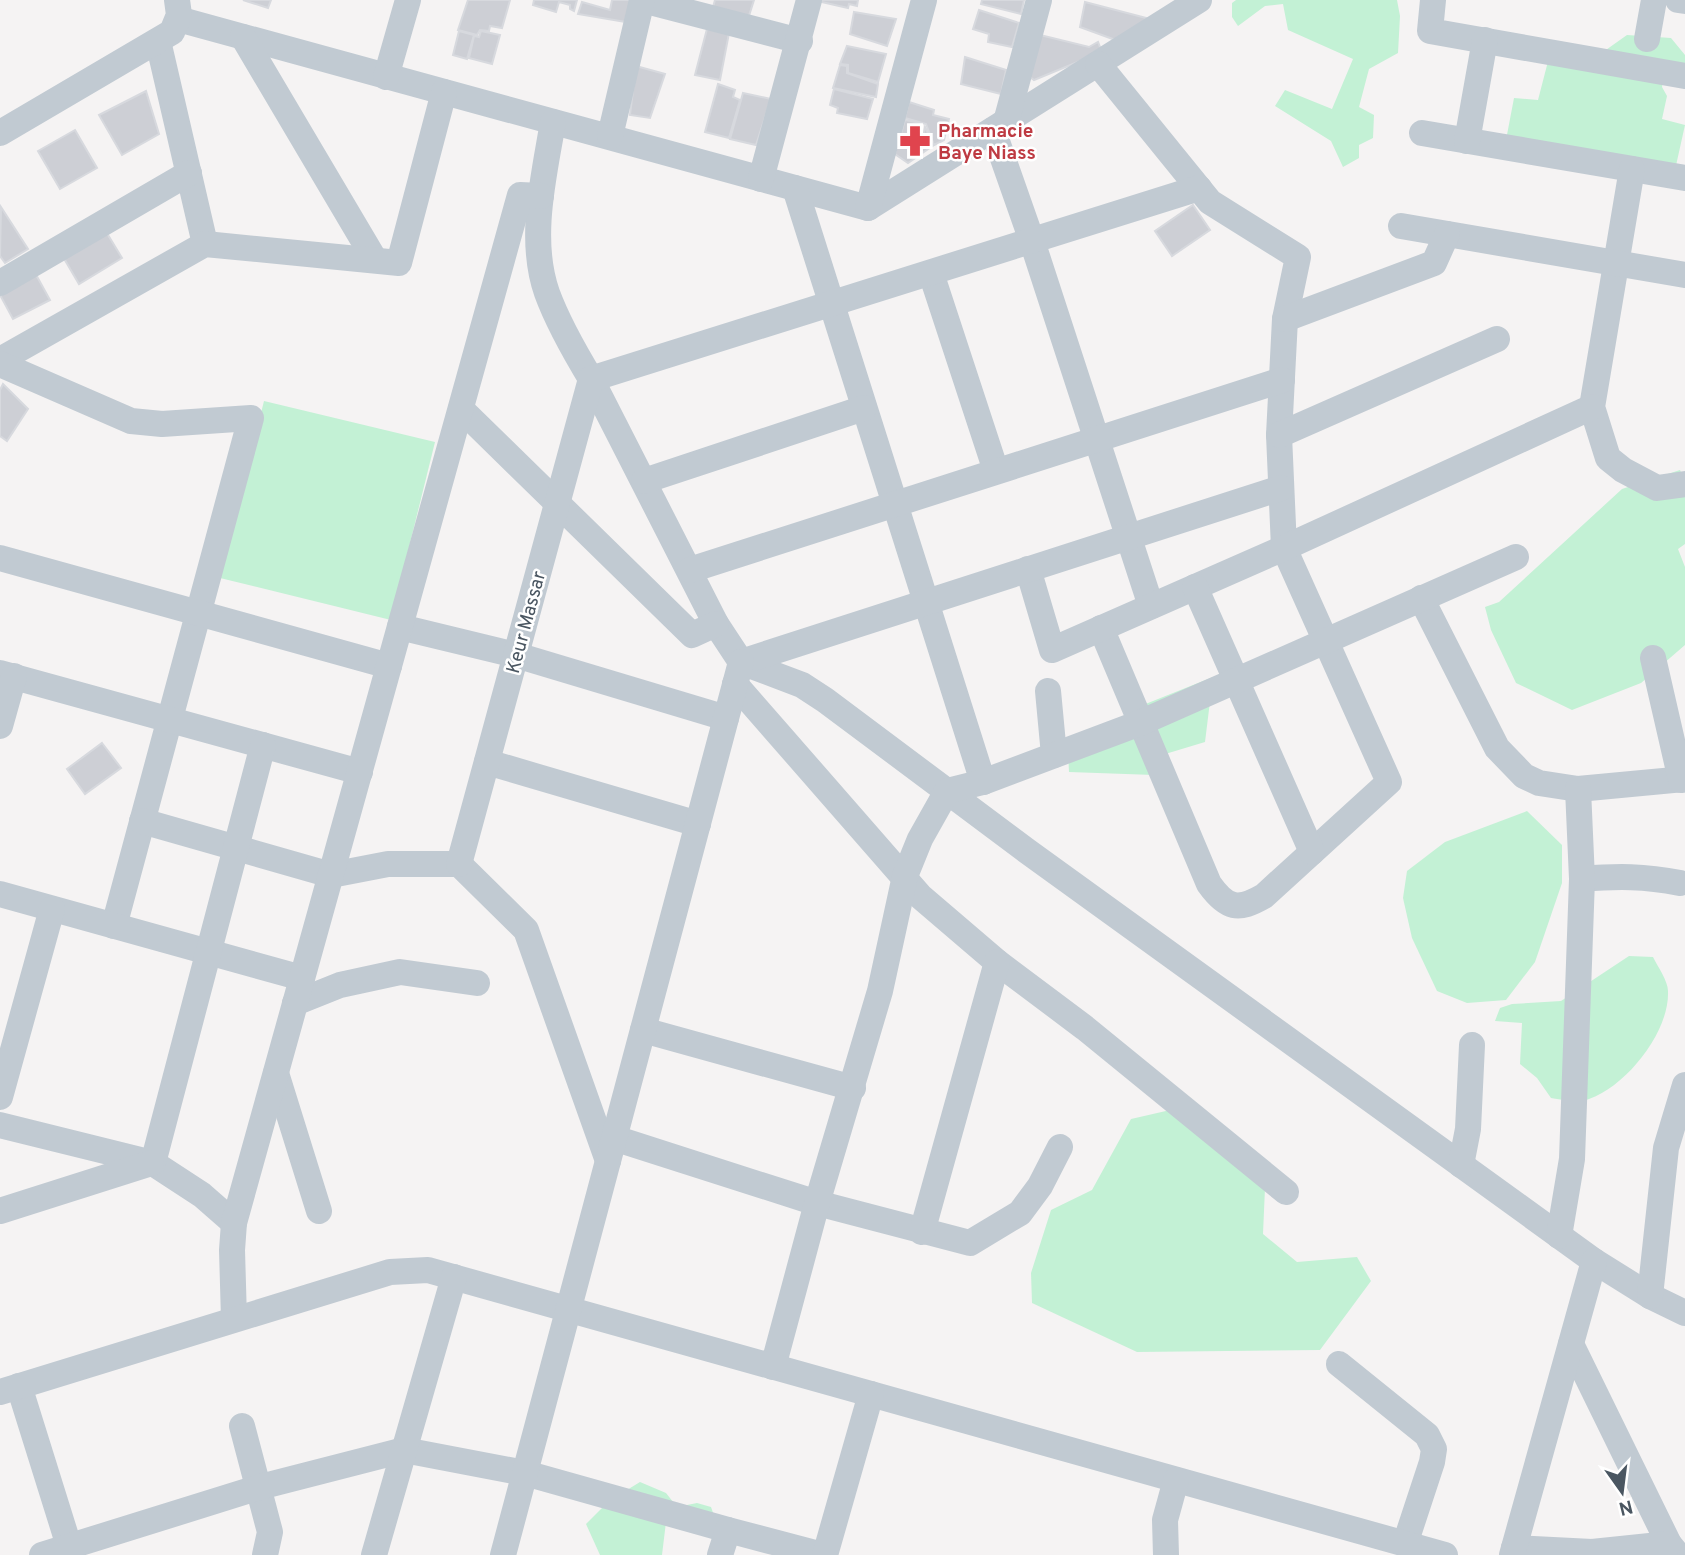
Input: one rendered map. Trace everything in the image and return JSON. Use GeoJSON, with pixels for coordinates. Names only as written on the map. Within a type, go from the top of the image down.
{"type":"FeatureCollection","features":[{"type":"Feature","properties":{"kind":"street"},"geometry":{"type":"LineString","coordinates":[[386,77],[408,0]]}},
{"type":"Feature","properties":{"kind":"street"},"geometry":{"type":"LineString","coordinates":[[610,136],[642,0],[800,41]]}},
{"type":"Feature","properties":{"kind":"street"},"geometry":{"type":"LineString","coordinates":[[761,179],[809,0]]}},
{"type":"Feature","properties":{"kind":"street"},"geometry":{"type":"LineString","coordinates":[[868,208],[924,0]]}},
{"type":"Feature","properties":{"kind":"street"},"geometry":{"type":"LineString","coordinates":[[1039,0],[999,126],[1032,241],[1151,606]]}},
{"type":"Feature","properties":{"kind":"street"},"geometry":{"type":"LineString","coordinates":[[0,133],[172,32],[177,9],[243,37],[868,208],[1199,0]]}},
{"type":"Feature","properties":{"kind":"street"},"geometry":{"type":"LineString","coordinates":[[1433,0],[1430,31],[1685,75]]}},
{"type":"Feature","properties":{"kind":"street"},"geometry":{"type":"LineString","coordinates":[[1647,39],[1654,0]]}},
{"type":"Feature","properties":{"kind":"street"},"geometry":{"type":"LineString","coordinates":[[1678,0],[1685,1]]}},
{"type":"Feature","properties":{"kind":"street"},"geometry":{"type":"LineString","coordinates":[[243,37],[375,260]]}},
{"type":"Feature","properties":{"kind":"street"},"geometry":{"type":"LineString","coordinates":[[1467,141],[1485,40]]}},
{"type":"Feature","properties":{"kind":"street"},"geometry":{"type":"LineString","coordinates":[[158,41],[205,244]]}},
{"type":"Feature","properties":{"kind":"street"},"geometry":{"type":"LineString","coordinates":[[1098,64],[1210,202],[1298,257],[1285,319],[1279,435],[1284,548],[1389,782],[1264,895],[1248,905],[1238,907],[1220,899],[1209,884],[1101,628]]}},
{"type":"Feature","properties":{"kind":"street"},"geometry":{"type":"LineString","coordinates":[[0,362],[205,244],[399,262],[444,92]]}},
{"type":"Feature","properties":{"kind":"street"},"geometry":{"type":"LineString","coordinates":[[553,122],[541,196],[539,250],[547,290],[567,340],[591,379],[690,570],[738,673],[921,897],[997,962],[1085,1028],[1286,1192]]}},
{"type":"Feature","properties":{"kind":"street"},"geometry":{"type":"LineString","coordinates":[[1422,133],[1685,178]]}},
{"type":"Feature","properties":{"kind":"street"},"geometry":{"type":"LineString","coordinates":[[1632,169],[1592,407],[1608,458],[1623,470],[1657,488],[1685,484]]}},
{"type":"Feature","properties":{"kind":"street"},"geometry":{"type":"LineString","coordinates":[[0,283],[189,173]]}},
{"type":"Feature","properties":{"kind":"street"},"geometry":{"type":"LineString","coordinates":[[794,188],[983,782]]}},
{"type":"Feature","properties":{"kind":"street"},"geometry":{"type":"LineString","coordinates":[[591,379],[1199,188]]}},
{"type":"Feature","properties":{"kind":"street"},"geometry":{"type":"LineString","coordinates":[[234,1319],[233,1223],[520,195],[541,196]]}},
{"type":"Feature","properties":{"kind":"street"},"geometry":{"type":"LineString","coordinates":[[1401,226],[1685,275]]}},
{"type":"Feature","properties":{"kind":"street"},"geometry":{"type":"LineString","coordinates":[[1285,319],[1434,263],[1447,234]]}},
{"type":"Feature","properties":{"kind":"street"},"geometry":{"type":"LineString","coordinates":[[931,272],[996,471]]}},
{"type":"Feature","properties":{"kind":"street"},"geometry":{"type":"LineString","coordinates":[[1279,435],[1497,339]]}},
{"type":"Feature","properties":{"kind":"street"},"geometry":{"type":"LineString","coordinates":[[0,362],[131,421],[190,424],[251,418],[114,926]]}},
{"type":"Feature","properties":{"kind":"street","name":"Keur Massar"},"geometry":{"type":"LineString","coordinates":[[459,864],[591,379]]}},
{"type":"Feature","properties":{"kind":"street"},"geometry":{"type":"LineString","coordinates":[[690,570],[1282,380]]}},
{"type":"Feature","properties":{"kind":"street"},"geometry":{"type":"LineString","coordinates":[[1028,569],[1052,650],[1284,548],[1592,407]]}},
{"type":"Feature","properties":{"kind":"street"},"geometry":{"type":"LineString","coordinates":[[644,481],[864,408]]}},
{"type":"Feature","properties":{"kind":"street"},"geometry":{"type":"LineString","coordinates":[[461,409],[692,635],[716,625]]}},
{"type":"Feature","properties":{"kind":"street"},"geometry":{"type":"LineString","coordinates":[[738,673],[926,602],[1282,488]]}},
{"type":"Feature","properties":{"kind":"street"},"geometry":{"type":"LineString","coordinates":[[773,1367],[817,1203],[880,991],[905,876],[920,839],[947,791],[983,782],[1140,723],[1516,557]]}},
{"type":"Feature","properties":{"kind":"street"},"geometry":{"type":"LineString","coordinates":[[0,558],[389,666]]}},
{"type":"Feature","properties":{"kind":"street"},"geometry":{"type":"LineString","coordinates":[[1195,587],[1312,852]]}},
{"type":"Feature","properties":{"kind":"street"},"geometry":{"type":"LineString","coordinates":[[1421,598],[1497,748],[1524,776],[1539,783],[1578,789],[1683,779],[1653,658]]}},
{"type":"Feature","properties":{"kind":"street"},"geometry":{"type":"LineString","coordinates":[[400,627],[516,655],[726,719]]}},
{"type":"Feature","properties":{"kind":"street"},"geometry":{"type":"LineString","coordinates":[[503,1555],[738,673]]}},
{"type":"Feature","properties":{"kind":"street"},"geometry":{"type":"LineString","coordinates":[[738,673],[802,685],[1027,852],[1594,1261],[1650,1296],[1685,1313]]}},
{"type":"Feature","properties":{"kind":"street"},"geometry":{"type":"LineString","coordinates":[[0,726],[7,674],[360,772]]}},
{"type":"Feature","properties":{"kind":"street"},"geometry":{"type":"LineString","coordinates":[[1048,691],[1054,755]]}},
{"type":"Feature","properties":{"kind":"street"},"geometry":{"type":"LineString","coordinates":[[153,1163],[263,745]]}},
{"type":"Feature","properties":{"kind":"street"},"geometry":{"type":"LineString","coordinates":[[486,762],[698,824]]}},
{"type":"Feature","properties":{"kind":"street"},"geometry":{"type":"LineString","coordinates":[[1559,1236],[1572,1159],[1582,879],[1578,789]]}},
{"type":"Feature","properties":{"kind":"street"},"geometry":{"type":"LineString","coordinates":[[142,821],[331,874],[388,864],[459,864],[526,930],[611,1149]]}},
{"type":"Feature","properties":{"kind":"street"},"geometry":{"type":"LineString","coordinates":[[1582,879],[1622,875],[1680,883]]}},
{"type":"Feature","properties":{"kind":"street"},"geometry":{"type":"LineString","coordinates":[[0,894],[302,978]]}},
{"type":"Feature","properties":{"kind":"street"},"geometry":{"type":"LineString","coordinates":[[0,1097],[52,909]]}},
{"type":"Feature","properties":{"kind":"street"},"geometry":{"type":"LineString","coordinates":[[922,1231],[997,962]]}},
{"type":"Feature","properties":{"kind":"street"},"geometry":{"type":"LineString","coordinates":[[295,1003],[340,985],[400,972],[477,983]]}},
{"type":"Feature","properties":{"kind":"street"},"geometry":{"type":"LineString","coordinates":[[643,1030],[852,1088]]}},
{"type":"Feature","properties":{"kind":"street"},"geometry":{"type":"LineString","coordinates":[[1461,1165],[1468,1129],[1472,1045]]}},
{"type":"Feature","properties":{"kind":"street"},"geometry":{"type":"LineString","coordinates":[[276,1073],[319,1211]]}},
{"type":"Feature","properties":{"kind":"street"},"geometry":{"type":"LineString","coordinates":[[1650,1296],[1676,1153],[1685,1084]]}},
{"type":"Feature","properties":{"kind":"street"},"geometry":{"type":"LineString","coordinates":[[0,1125],[153,1163],[202,1195],[233,1223]]}},
{"type":"Feature","properties":{"kind":"street"},"geometry":{"type":"LineString","coordinates":[[611,1149],[970,1243],[1020,1213],[1040,1186],[1060,1147]]}},
{"type":"Feature","properties":{"kind":"street"},"geometry":{"type":"LineString","coordinates":[[0,1211],[153,1163]]}},
{"type":"Feature","properties":{"kind":"street"},"geometry":{"type":"LineString","coordinates":[[1571,1344],[1673,1550],[1513,1551],[1594,1261]]}},
{"type":"Feature","properties":{"kind":"street"},"geometry":{"type":"LineString","coordinates":[[871,1394],[824,1555],[525,1473],[404,1450],[260,1487],[54,1552],[10,1389],[390,1272],[428,1270],[871,1394],[1176,1480],[1362,1543],[1405,1544],[1445,1555]]}},
{"type":"Feature","properties":{"kind":"street"},"geometry":{"type":"LineString","coordinates":[[374,1555],[454,1277]]}},
{"type":"Feature","properties":{"kind":"street"},"geometry":{"type":"LineString","coordinates":[[1339,1364],[1427,1435],[1434,1449],[1405,1544]]}},
{"type":"Feature","properties":{"kind":"street"},"geometry":{"type":"LineString","coordinates":[[242,1426],[270,1532],[265,1555]]}},
{"type":"Feature","properties":{"kind":"street"},"geometry":{"type":"LineString","coordinates":[[1166,1555],[1165,1520],[1176,1480]]}},
{"type":"Feature","properties":{"kind":"street"},"geometry":{"type":"LineString","coordinates":[[720,1555],[728,1530]]}},
{"type":"Feature","properties":{"kind":"green space"},"geometry":{"type":"Polygon","coordinates":[[[1236,0],[1397,0],[1400,16],[1398,53],[1369,69],[1359,107],[1374,115],[1373,138],[1359,145],[1359,158],[1343,167],[1331,141],[1275,106],[1285,90],[1332,109],[1353,59],[1288,30],[1283,4],[1265,6],[1238,26],[1232,17],[1232,3],[1236,0]]]}},
{"type":"Feature","properties":{"kind":"green space"},"geometry":{"type":"Polygon","coordinates":[[[1627,35],[1671,38],[1685,55],[1685,67],[1666,62],[1662,87],[1667,96],[1662,119],[1685,125],[1675,170],[1506,140],[1514,98],[1538,100],[1553,42],[1603,52],[1627,35]]]}},
{"type":"Feature","properties":{"kind":"green space"},"geometry":{"type":"Polygon","coordinates":[[[264,401],[435,442],[391,620],[220,578],[264,401]]]}},
{"type":"Feature","properties":{"kind":"green space"},"geometry":{"type":"Polygon","coordinates":[[[1680,470],[1685,482],[1685,544],[1678,549],[1685,567],[1685,645],[1641,683],[1572,710],[1516,683],[1491,630],[1485,607],[1499,602],[1622,489],[1680,470]]]}},
{"type":"Feature","properties":{"kind":"green space"},"geometry":{"type":"Polygon","coordinates":[[[1213,677],[1205,742],[1152,758],[1154,775],[1069,772],[1068,751],[1112,742],[1128,711],[1213,677]]]}},
{"type":"Feature","properties":{"kind":"green space"},"geometry":{"type":"Polygon","coordinates":[[[1527,811],[1562,845],[1562,883],[1535,962],[1506,1000],[1467,1003],[1437,991],[1412,938],[1403,898],[1407,871],[1445,842],[1527,811]]]}},
{"type":"Feature","properties":{"kind":"green space"},"geometry":{"type":"Polygon","coordinates":[[[1629,956],[1653,957],[1668,987],[1667,1007],[1653,1042],[1628,1073],[1598,1095],[1583,1101],[1551,1098],[1537,1078],[1520,1064],[1522,1023],[1495,1021],[1500,1008],[1512,1004],[1561,1001],[1629,956]]]}},
{"type":"Feature","properties":{"kind":"green space"},"geometry":{"type":"Polygon","coordinates":[[[1179,1108],[1266,1165],[1263,1234],[1297,1262],[1357,1257],[1371,1281],[1320,1350],[1137,1352],[1032,1303],[1031,1273],[1051,1210],[1092,1190],[1131,1119],[1179,1108]]]}},
{"type":"Feature","properties":{"kind":"green space"},"geometry":{"type":"Polygon","coordinates":[[[640,1482],[666,1493],[677,1507],[697,1503],[711,1507],[717,1524],[666,1522],[662,1555],[600,1555],[586,1524],[609,1501],[640,1482]]]}},
{"type":"Feature","properties":{"kind":"building"},"geometry":{"type":"Polygon","coordinates":[[[243,0],[271,0],[268,8],[243,0]]]}},
{"type":"Feature","properties":{"kind":"building"},"geometry":{"type":"Polygon","coordinates":[[[468,0],[510,0],[502,28],[490,26],[489,31],[480,30],[477,35],[458,30],[468,0]]]}},
{"type":"Feature","properties":{"kind":"building"},"geometry":{"type":"Polygon","coordinates":[[[534,0],[577,0],[574,11],[570,9],[570,5],[559,2],[556,12],[533,5],[534,0]]]}},
{"type":"Feature","properties":{"kind":"building"},"geometry":{"type":"Polygon","coordinates":[[[612,0],[630,0],[626,22],[578,14],[582,2],[610,10],[612,0]]]}},
{"type":"Feature","properties":{"kind":"building"},"geometry":{"type":"Polygon","coordinates":[[[715,0],[754,0],[747,22],[711,14],[715,0]]]}},
{"type":"Feature","properties":{"kind":"building"},"geometry":{"type":"Polygon","coordinates":[[[813,0],[858,0],[857,6],[849,4],[848,8],[813,0]]]}},
{"type":"Feature","properties":{"kind":"building"},"geometry":{"type":"Polygon","coordinates":[[[982,0],[1024,0],[1021,14],[981,4],[982,0]]]}},
{"type":"Feature","properties":{"kind":"building"},"geometry":{"type":"Polygon","coordinates":[[[1085,2],[1150,19],[1121,42],[1080,27],[1085,2]]]}},
{"type":"Feature","properties":{"kind":"building"},"geometry":{"type":"Polygon","coordinates":[[[979,10],[1019,23],[1012,47],[988,42],[989,34],[973,29],[979,10]]]}},
{"type":"Feature","properties":{"kind":"building"},"geometry":{"type":"Polygon","coordinates":[[[854,12],[896,19],[887,46],[850,34],[854,12]]]}},
{"type":"Feature","properties":{"kind":"building"},"geometry":{"type":"Polygon","coordinates":[[[707,29],[729,33],[720,80],[695,75],[707,29]]]}},
{"type":"Feature","properties":{"kind":"building"},"geometry":{"type":"Polygon","coordinates":[[[459,31],[474,35],[467,59],[453,55],[459,31]]]}},
{"type":"Feature","properties":{"kind":"building"},"geometry":{"type":"Polygon","coordinates":[[[481,31],[500,35],[492,64],[469,58],[474,36],[479,37],[481,31]]]}},
{"type":"Feature","properties":{"kind":"building"},"geometry":{"type":"Polygon","coordinates":[[[1036,34],[1089,47],[1098,42],[1102,52],[1034,80],[1026,74],[1036,34]]]}},
{"type":"Feature","properties":{"kind":"building"},"geometry":{"type":"Polygon","coordinates":[[[847,46],[886,54],[878,82],[848,73],[848,65],[840,64],[847,46]]]}},
{"type":"Feature","properties":{"kind":"building"},"geometry":{"type":"Polygon","coordinates":[[[965,57],[1006,70],[1001,94],[961,84],[965,57]]]}},
{"type":"Feature","properties":{"kind":"building"},"geometry":{"type":"Polygon","coordinates":[[[840,65],[847,66],[847,73],[878,84],[876,97],[833,88],[840,65]]]}},
{"type":"Feature","properties":{"kind":"building"},"geometry":{"type":"Polygon","coordinates":[[[636,66],[665,74],[650,118],[630,115],[636,66]]]}},
{"type":"Feature","properties":{"kind":"building"},"geometry":{"type":"Polygon","coordinates":[[[718,84],[735,90],[733,97],[740,100],[729,138],[705,132],[718,84]]]}},
{"type":"Feature","properties":{"kind":"building"},"geometry":{"type":"Polygon","coordinates":[[[834,89],[873,99],[867,119],[837,113],[838,108],[830,105],[834,89]]]}},
{"type":"Feature","properties":{"kind":"building"},"geometry":{"type":"Polygon","coordinates":[[[146,91],[159,134],[122,155],[99,115],[146,91]]]}},
{"type":"Feature","properties":{"kind":"building"},"geometry":{"type":"Polygon","coordinates":[[[743,93],[771,99],[756,145],[730,139],[743,93]]]}},
{"type":"Feature","properties":{"kind":"building"},"geometry":{"type":"Polygon","coordinates":[[[909,102],[934,110],[933,115],[949,119],[944,140],[934,145],[926,124],[905,118],[909,102]]]}},
{"type":"Feature","properties":{"kind":"building","name":"Pharmacie Baye Niass"},"geometry":{"type":"Polygon","coordinates":[[[905,120],[921,123],[917,136],[923,137],[925,127],[934,145],[908,163],[895,154],[905,120]]]}},
{"type":"Feature","properties":{"kind":"building"},"geometry":{"type":"Polygon","coordinates":[[[75,130],[97,168],[60,189],[38,151],[75,130]]]}},
{"type":"Feature","properties":{"kind":"building"},"geometry":{"type":"Polygon","coordinates":[[[1193,205],[1210,230],[1172,256],[1155,231],[1193,205]]]}},
{"type":"Feature","properties":{"kind":"building"},"geometry":{"type":"Polygon","coordinates":[[[1,207],[28,249],[5,263],[0,256],[1,207]]]}},
{"type":"Feature","properties":{"kind":"building"},"geometry":{"type":"Polygon","coordinates":[[[105,230],[122,258],[79,284],[62,255],[105,230]]]}},
{"type":"Feature","properties":{"kind":"building"},"geometry":{"type":"Polygon","coordinates":[[[34,271],[50,300],[13,319],[0,295],[34,271]]]}},
{"type":"Feature","properties":{"kind":"building"},"geometry":{"type":"Polygon","coordinates":[[[3,384],[28,409],[7,441],[0,436],[0,390],[3,384]]]}},
{"type":"Feature","properties":{"kind":"building"},"geometry":{"type":"Polygon","coordinates":[[[102,743],[121,768],[85,794],[67,769],[102,743]]]}},
{"type":"Feature","properties":{"kind":"place","name":"Pharmacie Baye Niass"},"geometry":{"type":"Point","coordinates":[915,141]}}]}
